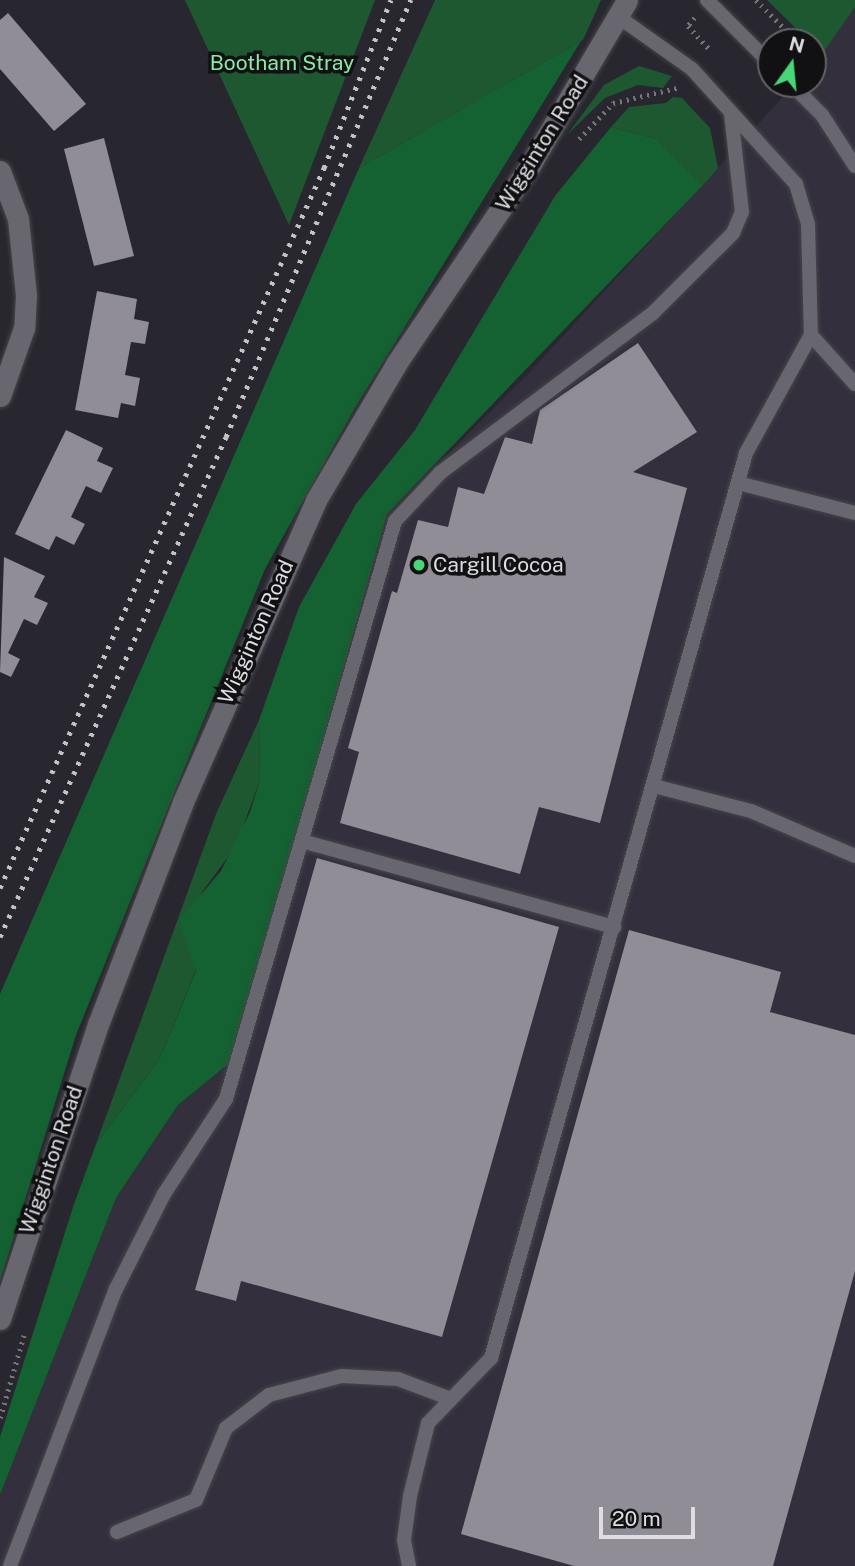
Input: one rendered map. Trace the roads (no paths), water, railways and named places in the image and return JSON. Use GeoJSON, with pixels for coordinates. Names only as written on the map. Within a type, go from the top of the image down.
{"type":"FeatureCollection","features":[{"type":"Feature","properties":{"kind":"main road","name":"Wigginton Road"},"geometry":{"type":"LineString","coordinates":[[0,1319],[99,1022],[178,815],[250,640],[316,500],[396,364],[530,165],[623,9]]}},
{"type":"Feature","properties":{"kind":"main road"},"geometry":{"type":"LineString","coordinates":[[0,171],[18,219],[26,295],[24,328],[0,396]]}},
{"type":"Feature","properties":{"kind":"lane"},"geometry":{"type":"LineString","coordinates":[[707,0],[757,50]]}},
{"type":"Feature","properties":{"kind":"lane"},"geometry":{"type":"LineString","coordinates":[[410,1566],[404,1540],[410,1496],[428,1423],[447,1398],[469,1385],[491,1358],[746,453],[811,335],[808,224],[796,184],[692,69],[623,9]]}},
{"type":"Feature","properties":{"kind":"lane"},"geometry":{"type":"LineString","coordinates":[[805,98],[822,115],[855,166]]}},
{"type":"Feature","properties":{"kind":"lane"},"geometry":{"type":"LineString","coordinates":[[10,1566],[116,1290],[164,1194],[226,1099],[395,520],[440,473],[652,314],[733,233],[742,212],[731,114]]}},
{"type":"Feature","properties":{"kind":"lane"},"geometry":{"type":"LineString","coordinates":[[811,335],[855,384]]}},
{"type":"Feature","properties":{"kind":"lane"},"geometry":{"type":"LineString","coordinates":[[738,483],[855,513]]}},
{"type":"Feature","properties":{"kind":"lane"},"geometry":{"type":"LineString","coordinates":[[654,786],[751,811],[855,856]]}},
{"type":"Feature","properties":{"kind":"lane"},"geometry":{"type":"LineString","coordinates":[[302,841],[614,927]]}},
{"type":"Feature","properties":{"kind":"lane"},"geometry":{"type":"LineString","coordinates":[[117,1532],[195,1500],[226,1428],[269,1395],[342,1376],[398,1379],[447,1398]]}},
{"type":"Feature","properties":{"kind":"railway"},"geometry":{"type":"LineString","coordinates":[[0,888],[324,168],[391,0]]}},
{"type":"Feature","properties":{"kind":"railway"},"geometry":{"type":"LineString","coordinates":[[0,937],[226,437],[411,0]]}},
{"type":"Feature","properties":{"kind":"place","name":"Cargill Cocoa"},"geometry":{"type":"Point","coordinates":[419,565]}},
{"type":"Feature","properties":{"kind":"park label","name":"Bootham Stray"},"geometry":{"type":"Point","coordinates":[282,63]}}]}
